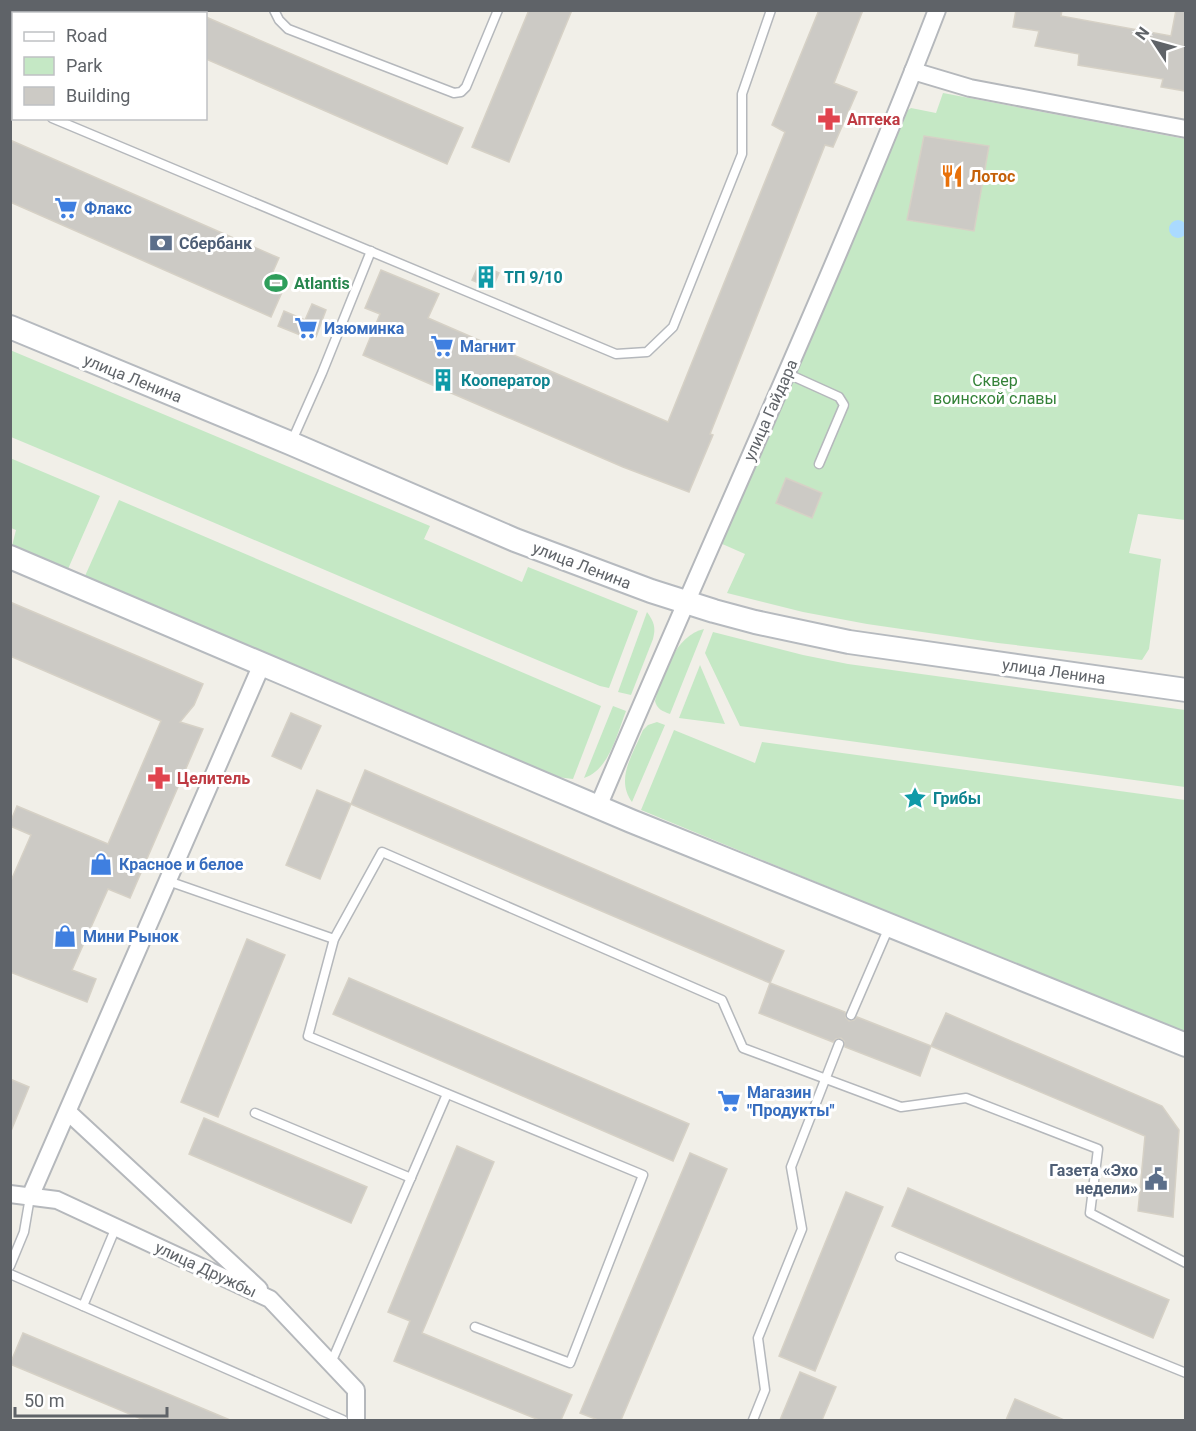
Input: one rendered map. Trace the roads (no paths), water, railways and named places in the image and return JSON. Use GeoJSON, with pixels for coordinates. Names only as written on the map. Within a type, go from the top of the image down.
{"type":"FeatureCollection","features":[{"type":"Feature","properties":{"kind":"street","name":"улица Гайдара"},"geometry":{"type":"LineString","coordinates":[[598,807],[860,203],[937,10]]}},
{"type":"Feature","properties":{"kind":"street"},"geometry":{"type":"LineString","coordinates":[[914,70],[970,88],[1185,129]]}},
{"type":"Feature","properties":{"kind":"street","name":"улица Ленина"},"geometry":{"type":"LineString","coordinates":[[10,327],[290,443],[514,540],[685,602],[755,622],[849,642],[1185,690]]}},
{"type":"Feature","properties":{"kind":"street"},"geometry":{"type":"LineString","coordinates":[[10,557],[598,807],[1185,1045]]}},
{"type":"Feature","properties":{"kind":"street"},"geometry":{"type":"LineString","coordinates":[[30,1197],[262,664]]}},
{"type":"Feature","properties":{"kind":"street"},"geometry":{"type":"LineString","coordinates":[[68,1112],[270,1299]]}},
{"type":"Feature","properties":{"kind":"street","name":"улица Дружбы"},"geometry":{"type":"LineString","coordinates":[[10,1194],[57,1200],[270,1299],[356,1390],[356,1420]]}},
{"type":"Feature","properties":{"kind":"lane"},"geometry":{"type":"LineString","coordinates":[[274,10],[279,20],[288,29],[454,93],[461,92],[466,87],[498,10]]}},
{"type":"Feature","properties":{"kind":"lane"},"geometry":{"type":"LineString","coordinates":[[57,120],[616,354],[647,352],[673,327],[742,153],[742,94],[771,10]]}},
{"type":"Feature","properties":{"kind":"lane"},"geometry":{"type":"LineString","coordinates":[[290,443],[322,373],[371,251]]}},
{"type":"Feature","properties":{"kind":"lane"},"geometry":{"type":"LineString","coordinates":[[786,374],[839,397],[844,405],[819,464]]}},
{"type":"Feature","properties":{"kind":"lane"},"geometry":{"type":"LineString","coordinates":[[475,1327],[570,1363],[643,1175],[308,1036],[334,939],[382,852],[722,1000],[743,1048],[901,1107],[966,1098],[1098,1149],[1089,1213],[1185,1263]]}},
{"type":"Feature","properties":{"kind":"lane"},"geometry":{"type":"LineString","coordinates":[[168,881],[334,939]]}},
{"type":"Feature","properties":{"kind":"lane"},"geometry":{"type":"LineString","coordinates":[[851,1015],[890,926]]}},
{"type":"Feature","properties":{"kind":"lane"},"geometry":{"type":"LineString","coordinates":[[753,1420],[765,1390],[758,1338],[802,1229],[791,1167],[839,1044]]}},
{"type":"Feature","properties":{"kind":"lane"},"geometry":{"type":"LineString","coordinates":[[331,1363],[447,1094]]}},
{"type":"Feature","properties":{"kind":"lane"},"geometry":{"type":"LineString","coordinates":[[255,1113],[411,1178]]}},
{"type":"Feature","properties":{"kind":"lane"},"geometry":{"type":"LineString","coordinates":[[10,1266],[24,1232],[30,1197]]}},
{"type":"Feature","properties":{"kind":"lane"},"geometry":{"type":"LineString","coordinates":[[83,1306],[116,1227]]}},
{"type":"Feature","properties":{"kind":"lane"},"geometry":{"type":"LineString","coordinates":[[900,1257],[1185,1373]]}},
{"type":"Feature","properties":{"kind":"lane"},"geometry":{"type":"LineString","coordinates":[[10,1274],[343,1420]]}},
{"type":"Feature","properties":{"kind":"water"},"geometry":{"type":"Polygon","coordinates":[[[1178,220],[1184,223],[1187,229],[1184,235],[1178,238],[1172,235],[1169,229],[1172,223],[1178,220]]]}},
{"type":"Feature","properties":{"kind":"place","name":"Аптека"},"geometry":{"type":"Point","coordinates":[829,119]}},
{"type":"Feature","properties":{"kind":"place","name":"Лотос"},"geometry":{"type":"Point","coordinates":[952,176]}},
{"type":"Feature","properties":{"kind":"place","name":"Флакс"},"geometry":{"type":"Point","coordinates":[66,208]}},
{"type":"Feature","properties":{"kind":"place","name":"Сбербанк"},"geometry":{"type":"Point","coordinates":[161,243]}},
{"type":"Feature","properties":{"kind":"place","name":"ТП 9/10"},"geometry":{"type":"Point","coordinates":[486,277]}},
{"type":"Feature","properties":{"kind":"place","name":"Atlantis"},"geometry":{"type":"Point","coordinates":[276,283]}},
{"type":"Feature","properties":{"kind":"place","name":"Изюминка"},"geometry":{"type":"Point","coordinates":[306,328]}},
{"type":"Feature","properties":{"kind":"place","name":"Магнит"},"geometry":{"type":"Point","coordinates":[442,346]}},
{"type":"Feature","properties":{"kind":"place","name":"Кооператор"},"geometry":{"type":"Point","coordinates":[443,380]}},
{"type":"Feature","properties":{"kind":"place","name":"Целитель"},"geometry":{"type":"Point","coordinates":[159,778]}},
{"type":"Feature","properties":{"kind":"place","name":"Грибы"},"geometry":{"type":"Point","coordinates":[915,798]}},
{"type":"Feature","properties":{"kind":"place","name":"Красное и белое"},"geometry":{"type":"Point","coordinates":[101,864]}},
{"type":"Feature","properties":{"kind":"place","name":"Мини Рынок"},"geometry":{"type":"Point","coordinates":[65,936]}},
{"type":"Feature","properties":{"kind":"place","name":"Магазин \"Продукты\""},"geometry":{"type":"Point","coordinates":[729,1101]}},
{"type":"Feature","properties":{"kind":"place","name":"Газета «Эхо недели»"},"geometry":{"type":"Point","coordinates":[1156,1179]}},
{"type":"Feature","properties":{"kind":"park label","name":"Сквер воинской славы"},"geometry":{"type":"Point","coordinates":[995,389]}}]}
